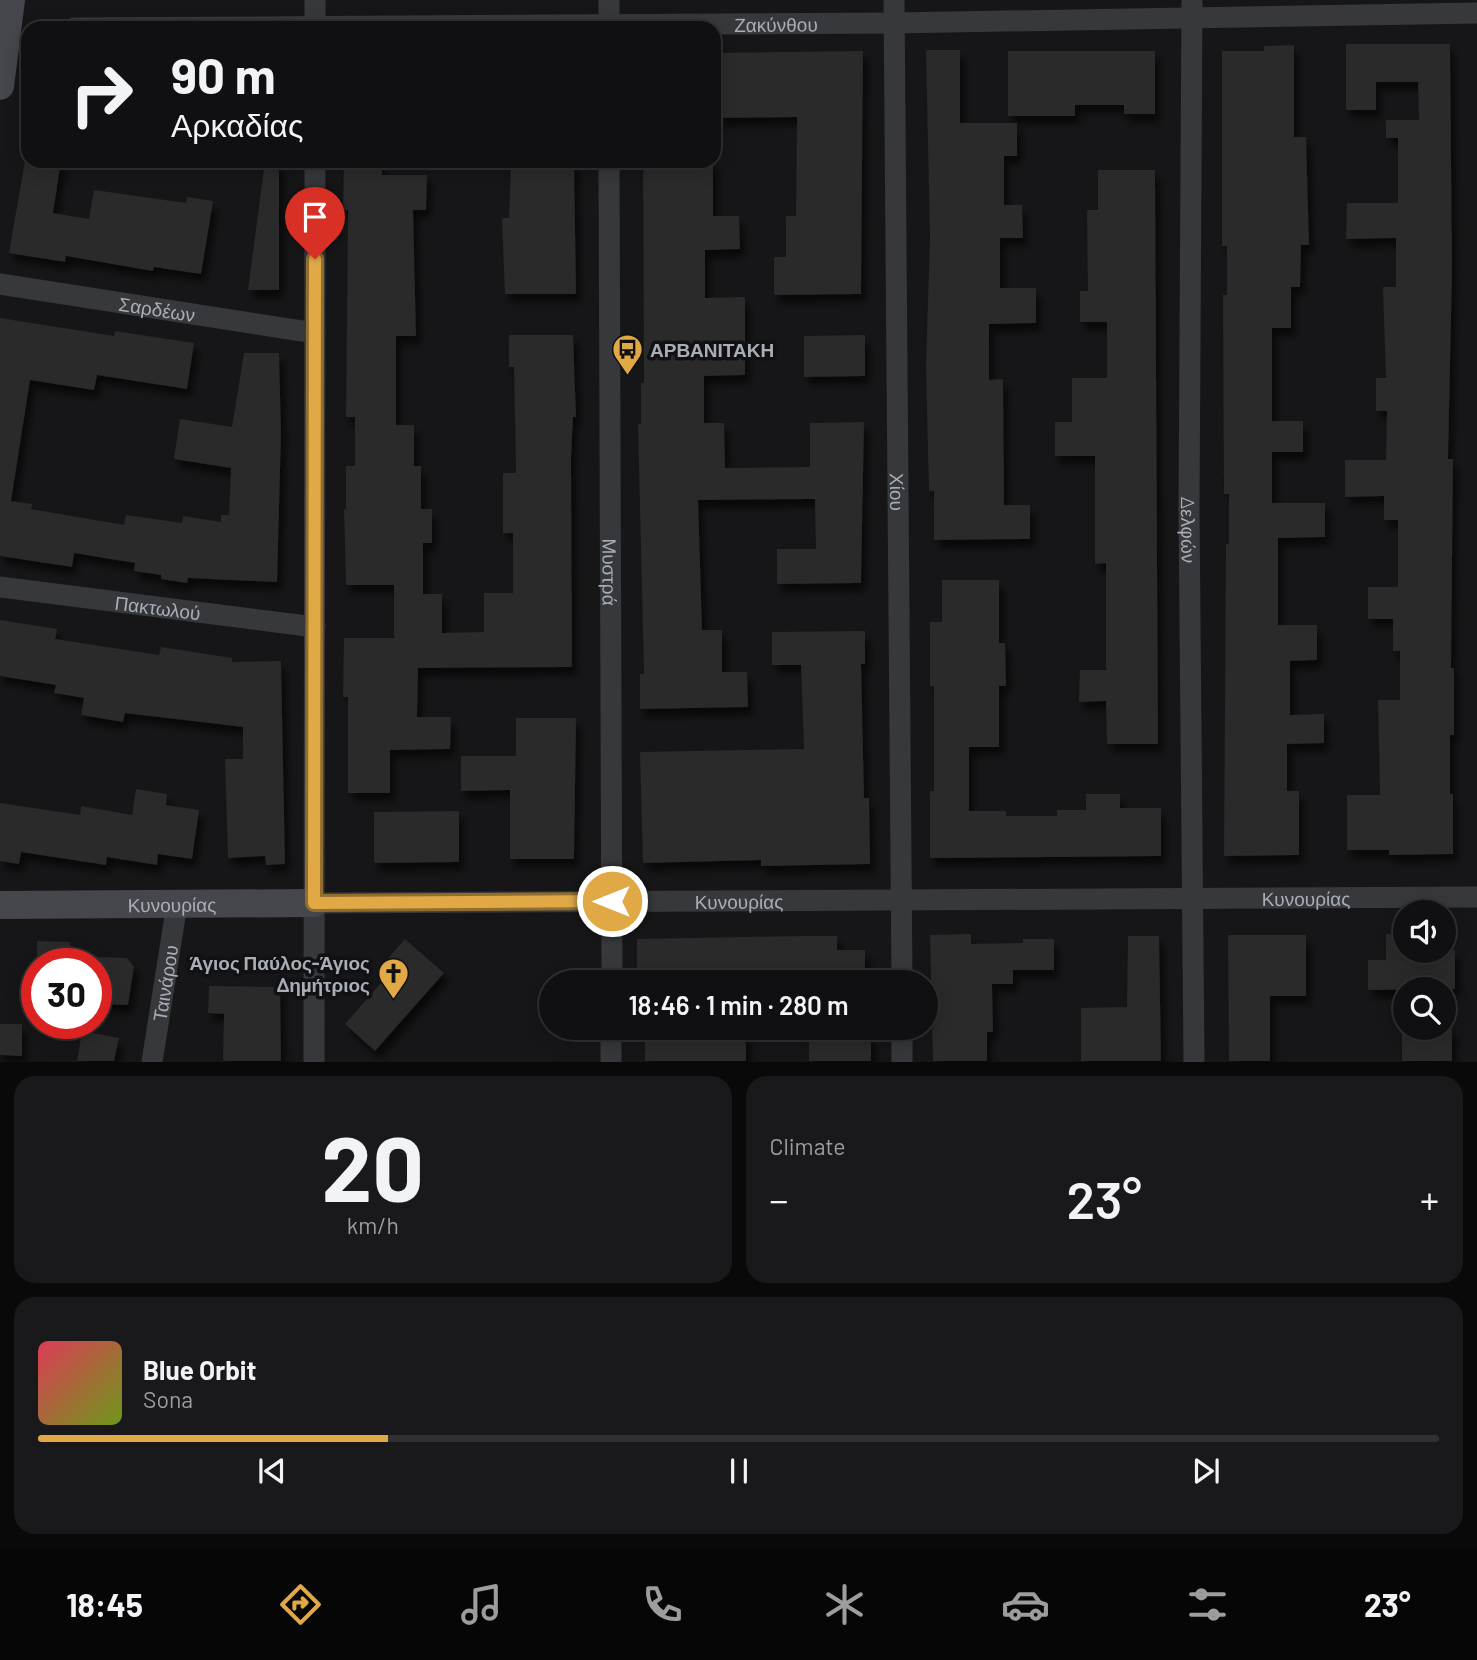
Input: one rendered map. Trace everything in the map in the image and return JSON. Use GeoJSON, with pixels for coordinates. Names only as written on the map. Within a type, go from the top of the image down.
{"type":"FeatureCollection","features":[{"type":"Feature","properties":{"kind":"street"},"geometry":{"type":"LineString","coordinates":[[0,86],[12,28],[11,0]]}},
{"type":"Feature","properties":{"kind":"street"},"geometry":{"type":"LineString","coordinates":[[315,0],[315,21]]}},
{"type":"Feature","properties":{"kind":"street"},"geometry":{"type":"LineString","coordinates":[[609,0],[609,21]]}},
{"type":"Feature","properties":{"kind":"street","name":"Χίου"},"geometry":{"type":"LineString","coordinates":[[894,0],[902,970]]}},
{"type":"Feature","properties":{"kind":"street","name":"Ζακύνθου"},"geometry":{"type":"LineString","coordinates":[[721,25],[894,23],[1193,8],[1477,13]]}},
{"type":"Feature","properties":{"kind":"street","name":"Δελφών"},"geometry":{"type":"LineString","coordinates":[[1193,8],[1189,510],[1194,1062]]}},
{"type":"Feature","properties":{"kind":"street"},"geometry":{"type":"LineString","coordinates":[[314,1062],[315,168]]}},
{"type":"Feature","properties":{"kind":"street","name":"Μυστρά"},"geometry":{"type":"LineString","coordinates":[[609,168],[612,970]]}},
{"type":"Feature","properties":{"kind":"street","name":"Σαρδέων"},"geometry":{"type":"LineString","coordinates":[[0,284],[315,333]]}},
{"type":"Feature","properties":{"kind":"street","name":"Πακτωλού"},"geometry":{"type":"LineString","coordinates":[[0,587],[315,627]]}},
{"type":"Feature","properties":{"kind":"street","name":"Κυνουρίας"},"geometry":{"type":"LineString","coordinates":[[0,905],[1477,897]]}},
{"type":"Feature","properties":{"kind":"street","name":"Ταινάρου"},"geometry":{"type":"LineString","coordinates":[[152,1062],[177,904]]}},
{"type":"Feature","properties":{"kind":"street"},"geometry":{"type":"LineString","coordinates":[[611,1040],[611,1062]]}},
{"type":"Feature","properties":{"kind":"street"},"geometry":{"type":"LineString","coordinates":[[902,1040],[902,1062]]}},
{"type":"Feature","properties":{"kind":"building"},"geometry":{"type":"Polygon","coordinates":[[[1346,44],[1450,44],[1452,270],[1448,459],[1453,459],[1451,668],[1454,668],[1454,735],[1450,735],[1450,794],[1453,794],[1453,854],[1389,855],[1389,850],[1347,850],[1347,795],[1380,795],[1378,700],[1400,700],[1400,651],[1393,651],[1393,619],[1368,619],[1368,587],[1398,587],[1398,520],[1384,520],[1384,496],[1345,497],[1345,460],[1386,460],[1387,411],[1376,411],[1376,378],[1386,378],[1383,287],[1396,287],[1396,238],[1346,239],[1347,203],[1398,203],[1398,138],[1386,138],[1386,120],[1419,120],[1418,82],[1376,82],[1376,110],[1346,110],[1346,44]]]}},
{"type":"Feature","properties":{"kind":"building"},"geometry":{"type":"Polygon","coordinates":[[[1294,45],[1294,137],[1306,137],[1309,245],[1301,245],[1300,287],[1291,287],[1291,328],[1272,328],[1272,421],[1303,421],[1303,452],[1272,452],[1272,503],[1325,503],[1325,537],[1278,538],[1278,625],[1317,625],[1317,660],[1290,661],[1290,715],[1324,714],[1324,743],[1287,744],[1287,791],[1299,791],[1299,855],[1224,856],[1226,544],[1229,544],[1229,494],[1224,494],[1223,295],[1227,295],[1227,246],[1222,246],[1222,51],[1264,51],[1264,46],[1294,45]]]}},
{"type":"Feature","properties":{"kind":"building"},"geometry":{"type":"Polygon","coordinates":[[[926,50],[960,50],[960,123],[1017,123],[1017,156],[1004,156],[1004,205],[1022,205],[1023,238],[1000,238],[1000,288],[1036,288],[1036,323],[989,324],[989,380],[1003,379],[1004,505],[1030,505],[1030,539],[934,540],[934,491],[929,491],[926,366],[930,238],[926,50]]]}},
{"type":"Feature","properties":{"kind":"building"},"geometry":{"type":"Polygon","coordinates":[[[863,51],[861,294],[774,295],[774,257],[786,257],[786,216],[796,216],[797,117],[721,118],[721,53],[863,51]]]}},
{"type":"Feature","properties":{"kind":"building"},"geometry":{"type":"Polygon","coordinates":[[[1008,51],[1155,51],[1155,114],[1124,114],[1124,105],[1075,105],[1075,116],[1008,116],[1008,51]]]}},
{"type":"Feature","properties":{"kind":"building"},"geometry":{"type":"Polygon","coordinates":[[[24,168],[60,168],[53,213],[89,219],[94,190],[186,203],[187,197],[213,201],[201,274],[154,267],[153,271],[66,256],[65,262],[9,253],[24,168]]]}},
{"type":"Feature","properties":{"kind":"building"},"geometry":{"type":"Polygon","coordinates":[[[264,168],[279,168],[279,290],[248,290],[264,168]]]}},
{"type":"Feature","properties":{"kind":"building"},"geometry":{"type":"Polygon","coordinates":[[[344,168],[382,168],[382,175],[427,175],[426,210],[413,210],[416,336],[396,336],[396,425],[414,425],[414,466],[421,466],[421,509],[432,509],[432,543],[423,543],[423,594],[442,594],[442,633],[484,632],[484,593],[513,593],[513,533],[503,533],[503,473],[516,473],[514,367],[509,367],[509,335],[573,335],[576,417],[573,417],[571,458],[572,667],[418,668],[417,717],[451,717],[450,749],[390,750],[390,793],[348,793],[348,697],[343,697],[344,638],[394,638],[394,585],[346,585],[346,466],[355,466],[355,417],[346,417],[348,210],[343,210],[344,168]]]}},
{"type":"Feature","properties":{"kind":"building"},"geometry":{"type":"Polygon","coordinates":[[[511,168],[574,168],[576,294],[505,294],[502,218],[509,218],[511,168]]]}},
{"type":"Feature","properties":{"kind":"building"},"geometry":{"type":"Polygon","coordinates":[[[643,168],[713,168],[713,216],[739,216],[740,249],[705,250],[705,298],[745,297],[745,375],[704,376],[704,423],[724,423],[725,468],[810,467],[810,423],[864,422],[861,583],[777,584],[777,549],[816,549],[815,499],[698,500],[702,630],[722,630],[722,672],[747,672],[748,707],[640,709],[640,674],[644,674],[638,424],[641,424],[641,383],[644,383],[643,168]]]}},
{"type":"Feature","properties":{"kind":"building"},"geometry":{"type":"Polygon","coordinates":[[[1098,170],[1155,170],[1158,744],[1107,744],[1106,701],[1079,702],[1080,670],[1106,670],[1106,563],[1095,564],[1095,456],[1055,456],[1055,422],[1072,422],[1072,378],[1107,378],[1107,322],[1080,322],[1080,291],[1088,291],[1087,210],[1098,210],[1098,170]]]}},
{"type":"Feature","properties":{"kind":"building"},"geometry":{"type":"Polygon","coordinates":[[[0,318],[114,336],[115,331],[194,343],[187,389],[97,375],[94,390],[30,380],[11,501],[32,504],[31,509],[124,525],[126,515],[182,523],[183,516],[221,522],[221,515],[229,515],[231,468],[174,459],[180,419],[232,427],[244,353],[279,353],[281,433],[277,582],[188,578],[187,583],[134,571],[135,563],[74,553],[72,567],[0,556],[0,318]]]}},
{"type":"Feature","properties":{"kind":"building"},"geometry":{"type":"Polygon","coordinates":[[[865,335],[865,376],[804,377],[804,336],[865,335]]]}},
{"type":"Feature","properties":{"kind":"building"},"geometry":{"type":"Polygon","coordinates":[[[942,580],[999,580],[999,643],[1005,643],[1006,686],[999,686],[999,747],[969,747],[969,811],[1006,811],[1006,816],[1057,816],[1057,810],[1086,810],[1086,794],[1120,794],[1120,808],[1161,808],[1161,856],[930,858],[930,791],[934,791],[934,686],[930,686],[930,622],[942,622],[942,580]]]}},
{"type":"Feature","properties":{"kind":"building"},"geometry":{"type":"Polygon","coordinates":[[[0,620],[57,629],[55,639],[159,655],[161,647],[232,658],[232,662],[281,661],[285,864],[266,865],[265,856],[228,858],[225,759],[243,759],[243,727],[125,713],[123,722],[81,715],[84,698],[54,693],[56,685],[0,676],[0,620]]]}},
{"type":"Feature","properties":{"kind":"building"},"geometry":{"type":"Polygon","coordinates":[[[865,631],[865,664],[861,664],[864,798],[869,798],[870,864],[761,866],[761,860],[643,863],[640,752],[804,749],[801,665],[772,665],[772,632],[865,631]]]}},
{"type":"Feature","properties":{"kind":"building"},"geometry":{"type":"Polygon","coordinates":[[[516,718],[576,718],[574,859],[510,859],[510,790],[461,791],[461,756],[516,756],[516,718]]]}},
{"type":"Feature","properties":{"kind":"building"},"geometry":{"type":"Polygon","coordinates":[[[136,789],[167,794],[166,805],[199,810],[192,859],[158,854],[157,865],[107,857],[106,865],[21,852],[19,864],[0,861],[0,803],[80,815],[81,806],[132,815],[136,789]]]}},
{"type":"Feature","properties":{"kind":"building"},"geometry":{"type":"Polygon","coordinates":[[[459,811],[459,862],[374,863],[374,812],[459,811]]]}},
{"type":"Feature","properties":{"kind":"building"},"geometry":{"type":"Polygon","coordinates":[[[971,934],[971,944],[1023,943],[1023,939],[1054,939],[1054,970],[1013,970],[1013,984],[992,984],[993,1032],[987,1032],[987,1061],[933,1061],[932,1040],[938,1040],[938,970],[931,970],[930,935],[971,934]]]}},
{"type":"Feature","properties":{"kind":"building"},"geometry":{"type":"Polygon","coordinates":[[[1386,934],[1393,934],[1393,963],[1455,963],[1455,977],[1393,977],[1393,990],[1368,990],[1368,960],[1386,960],[1386,934]]]}},
{"type":"Feature","properties":{"kind":"building"},"geometry":{"type":"Polygon","coordinates":[[[1228,935],[1306,935],[1306,996],[1270,996],[1270,1061],[1229,1061],[1228,935]]]}},
{"type":"Feature","properties":{"kind":"building"},"geometry":{"type":"Polygon","coordinates":[[[837,936],[837,950],[865,950],[865,970],[637,970],[637,939],[837,936]]]}},
{"type":"Feature","properties":{"kind":"building"},"geometry":{"type":"Polygon","coordinates":[[[1128,936],[1159,936],[1161,1061],[1081,1061],[1081,1008],[1127,1007],[1128,936]]]}},
{"type":"Feature","properties":{"kind":"building","name":"Άγιος Παύλος-Άγιος Δημήτριος"},"geometry":{"type":"Polygon","coordinates":[[[405,939],[444,973],[375,1051],[345,1024],[387,976],[378,970],[405,939]]]}},
{"type":"Feature","properties":{"kind":"building"},"geometry":{"type":"Polygon","coordinates":[[[37,941],[70,942],[70,948],[37,948],[37,941]]]}},
{"type":"Feature","properties":{"kind":"building"},"geometry":{"type":"Polygon","coordinates":[[[112,958],[127,958],[134,967],[128,1005],[112,1004],[112,958]]]}},
{"type":"Feature","properties":{"kind":"building"},"geometry":{"type":"Polygon","coordinates":[[[209,986],[280,987],[281,1061],[223,1061],[224,1014],[208,1013],[209,986]]]}},
{"type":"Feature","properties":{"kind":"building"},"geometry":{"type":"Polygon","coordinates":[[[0,1024],[21,1024],[22,1056],[0,1055],[0,1024]]]}},
{"type":"Feature","properties":{"kind":"building"},"geometry":{"type":"Polygon","coordinates":[[[119,1038],[114,1061],[77,1061],[81,1039],[119,1038]]]}},
{"type":"Feature","properties":{"kind":"building"},"geometry":{"type":"Polygon","coordinates":[[[645,1040],[746,1040],[746,1061],[645,1061],[645,1040]]]}},
{"type":"Feature","properties":{"kind":"building"},"geometry":{"type":"Polygon","coordinates":[[[809,1040],[871,1040],[871,1061],[809,1061],[809,1040]]]}},
{"type":"Feature","properties":{"kind":"building"},"geometry":{"type":"Polygon","coordinates":[[[1402,1040],[1452,1040],[1452,1061],[1402,1061],[1402,1040]]]}},
{"type":"Feature","properties":{"kind":"place","name":"ΑΡΒΑΝΙΤΑΚΗ"},"geometry":{"type":"Point","coordinates":[627,376]}},
{"type":"Feature","properties":{"kind":"place","name":"Άγιος Παύλος-Άγιος Δημήτριος"},"geometry":{"type":"Point","coordinates":[393,1000]}},
{"type":"Feature","properties":{"kind":"route"},"geometry":{"type":"LineString","coordinates":[[315,259],[314,903],[612,901]]}}]}
